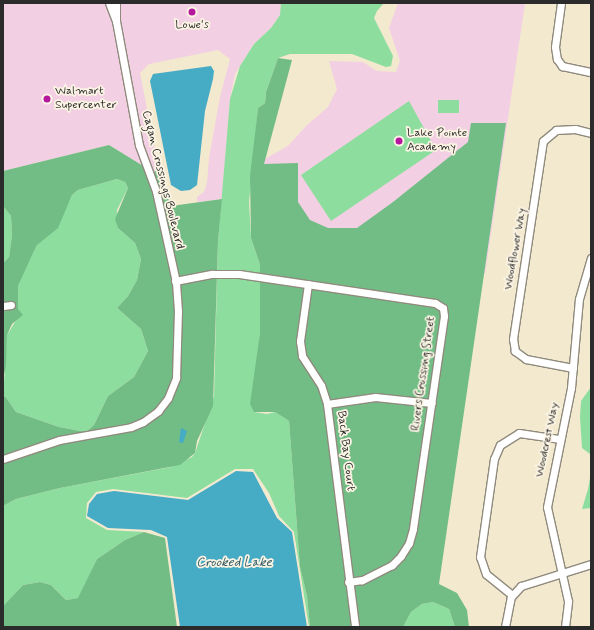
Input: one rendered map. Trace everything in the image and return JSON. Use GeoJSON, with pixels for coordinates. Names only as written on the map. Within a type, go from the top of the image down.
{"type":"FeatureCollection","features":[{"type":"Feature","properties":{"kind":"street","name":"Cagan Crossings Boulevard"},"geometry":{"type":"LineString","coordinates":[[3,459],[59,440],[131,427],[158,411],[170,395],[176,378],[178,311],[175,281],[156,191],[139,145],[116,21],[109,3]]}},
{"type":"Feature","properties":{"kind":"street"},"geometry":{"type":"LineString","coordinates":[[116,3],[116,21]]}},
{"type":"Feature","properties":{"kind":"street"},"geometry":{"type":"LineString","coordinates":[[561,3],[555,47],[557,59],[562,66],[591,72]]}},
{"type":"Feature","properties":{"kind":"street","name":"Woodflower Way"},"geometry":{"type":"LineString","coordinates":[[573,368],[526,359],[515,351],[513,339],[543,141],[556,130],[591,133]]}},
{"type":"Feature","properties":{"kind":"street","name":"Woodcrest Way"},"geometry":{"type":"LineString","coordinates":[[565,627],[568,601],[547,513],[559,439],[573,368],[579,299],[591,258]]}},
{"type":"Feature","properties":{"kind":"street","name":"Rivers Crossing Street"},"geometry":{"type":"LineString","coordinates":[[175,281],[212,274],[239,274],[435,303],[443,308],[444,316],[432,403],[409,543],[401,556],[392,565],[362,580],[348,582]]}},
{"type":"Feature","properties":{"kind":"street","name":"Back Bay Court"},"geometry":{"type":"LineString","coordinates":[[308,284],[300,341],[302,356],[321,385],[328,404],[348,582],[355,627]]}},
{"type":"Feature","properties":{"kind":"street"},"geometry":{"type":"LineString","coordinates":[[3,306],[11,305]]}},
{"type":"Feature","properties":{"kind":"street"},"geometry":{"type":"LineString","coordinates":[[328,404],[375,396],[432,403]]}},
{"type":"Feature","properties":{"kind":"street"},"geometry":{"type":"LineString","coordinates":[[512,594],[486,574],[480,557],[494,459],[500,445],[514,435],[524,433],[559,439]]}},
{"type":"Feature","properties":{"kind":"street"},"geometry":{"type":"LineString","coordinates":[[505,627],[512,594],[526,583],[591,564]]}},
{"type":"Feature","properties":{"kind":"shaded area"},"geometry":{"type":"Polygon","coordinates":[[[3,3],[281,3],[280,15],[271,28],[254,44],[235,74],[230,99],[222,199],[197,202],[197,197],[204,192],[207,183],[209,158],[220,97],[230,59],[218,50],[149,64],[140,73],[159,170],[153,172],[109,145],[3,171],[3,3]]]}},
{"type":"Feature","properties":{"kind":"shaded area","name":"Lake Pointe Academy"},"geometry":{"type":"Polygon","coordinates":[[[398,3],[525,3],[485,274],[333,252],[258,163],[288,146],[307,125],[328,107],[337,89],[329,61],[363,62],[377,71],[396,72],[400,61],[389,28],[398,3]]]}},
{"type":"Feature","properties":{"kind":"green space"},"geometry":{"type":"Polygon","coordinates":[[[281,3],[384,3],[377,11],[374,18],[393,56],[391,66],[386,67],[352,54],[290,54],[278,58],[266,92],[265,103],[258,108],[249,202],[251,238],[260,265],[260,333],[254,412],[267,414],[275,412],[289,421],[300,567],[307,596],[310,627],[294,532],[279,516],[269,493],[253,469],[235,469],[187,498],[113,489],[96,492],[87,503],[86,518],[107,530],[144,532],[125,540],[97,559],[79,598],[66,600],[51,585],[40,582],[23,585],[3,606],[3,506],[16,499],[60,488],[171,467],[192,457],[195,453],[214,396],[218,241],[230,99],[240,66],[254,44],[271,28],[280,15],[281,3]]]}},
{"type":"Feature","properties":{"kind":"green space"},"geometry":{"type":"Polygon","coordinates":[[[278,58],[292,60],[264,164],[298,163],[298,202],[310,220],[328,228],[357,228],[393,202],[468,142],[471,123],[506,123],[439,584],[457,593],[467,610],[469,627],[455,627],[449,609],[433,602],[422,604],[411,612],[403,627],[310,627],[307,596],[300,567],[289,421],[275,412],[254,412],[250,404],[260,333],[260,265],[251,238],[250,176],[258,108],[265,103],[266,92],[278,58]]]}},
{"type":"Feature","properties":{"kind":"green space"},"geometry":{"type":"Polygon","coordinates":[[[438,100],[459,100],[459,113],[438,113],[438,100]]]}},
{"type":"Feature","properties":{"kind":"green space"},"geometry":{"type":"Polygon","coordinates":[[[409,101],[436,150],[331,221],[301,175],[409,101]]]}},
{"type":"Feature","properties":{"kind":"green space"},"geometry":{"type":"Polygon","coordinates":[[[109,145],[153,172],[159,170],[171,206],[222,199],[218,241],[213,406],[197,441],[195,453],[180,465],[60,488],[16,499],[3,506],[3,399],[5,396],[16,412],[59,427],[86,432],[94,425],[108,396],[134,377],[148,351],[141,329],[117,308],[128,296],[137,280],[141,259],[135,243],[118,228],[115,219],[128,188],[125,182],[117,179],[78,190],[72,195],[58,228],[37,245],[18,286],[18,309],[23,315],[12,324],[7,335],[6,366],[3,379],[3,263],[9,257],[12,235],[11,216],[3,206],[3,171],[109,145]]]}},
{"type":"Feature","properties":{"kind":"green space"},"geometry":{"type":"Polygon","coordinates":[[[117,179],[125,182],[128,188],[117,210],[118,228],[135,243],[141,259],[137,280],[128,296],[117,308],[141,329],[148,351],[134,377],[108,396],[94,425],[86,432],[59,427],[16,412],[5,396],[3,399],[7,335],[18,317],[18,286],[24,269],[37,245],[63,214],[72,195],[78,190],[117,179]]]}},
{"type":"Feature","properties":{"kind":"green space"},"geometry":{"type":"Polygon","coordinates":[[[3,206],[11,216],[12,235],[9,257],[3,263],[3,206]]]}},
{"type":"Feature","properties":{"kind":"green space"},"geometry":{"type":"Polygon","coordinates":[[[591,387],[591,465],[590,454],[582,448],[580,417],[581,401],[591,387]]]}},
{"type":"Feature","properties":{"kind":"green space"},"geometry":{"type":"Polygon","coordinates":[[[591,472],[591,508],[582,509],[588,489],[591,472]]]}},
{"type":"Feature","properties":{"kind":"green space"},"geometry":{"type":"Polygon","coordinates":[[[144,532],[165,538],[177,627],[3,627],[3,606],[23,585],[40,582],[51,585],[66,600],[78,598],[97,559],[125,540],[144,532]]]}},
{"type":"Feature","properties":{"kind":"green space"},"geometry":{"type":"Polygon","coordinates":[[[433,602],[449,609],[455,627],[403,627],[411,612],[422,604],[433,602]]]}},
{"type":"Feature","properties":{"kind":"water"},"geometry":{"type":"Polygon","coordinates":[[[211,66],[214,71],[205,111],[197,185],[190,190],[181,191],[171,185],[150,81],[153,74],[211,66]]]}},
{"type":"Feature","properties":{"kind":"water"},"geometry":{"type":"Polygon","coordinates":[[[181,428],[187,431],[183,443],[179,442],[181,428]]]}},
{"type":"Feature","properties":{"kind":"water","name":"Crooked Lake"},"geometry":{"type":"Polygon","coordinates":[[[236,471],[253,472],[277,518],[292,532],[307,627],[180,627],[167,537],[151,530],[108,528],[87,516],[89,504],[97,494],[114,491],[188,500],[236,471]]]}},
{"type":"Feature","properties":{"kind":"place","name":"Lowe's"},"geometry":{"type":"Point","coordinates":[192,12]}},
{"type":"Feature","properties":{"kind":"place","name":"Walmart Supercenter"},"geometry":{"type":"Point","coordinates":[47,99]}},
{"type":"Feature","properties":{"kind":"place","name":"Lake Pointe Academy"},"geometry":{"type":"Point","coordinates":[399,141]}}]}
